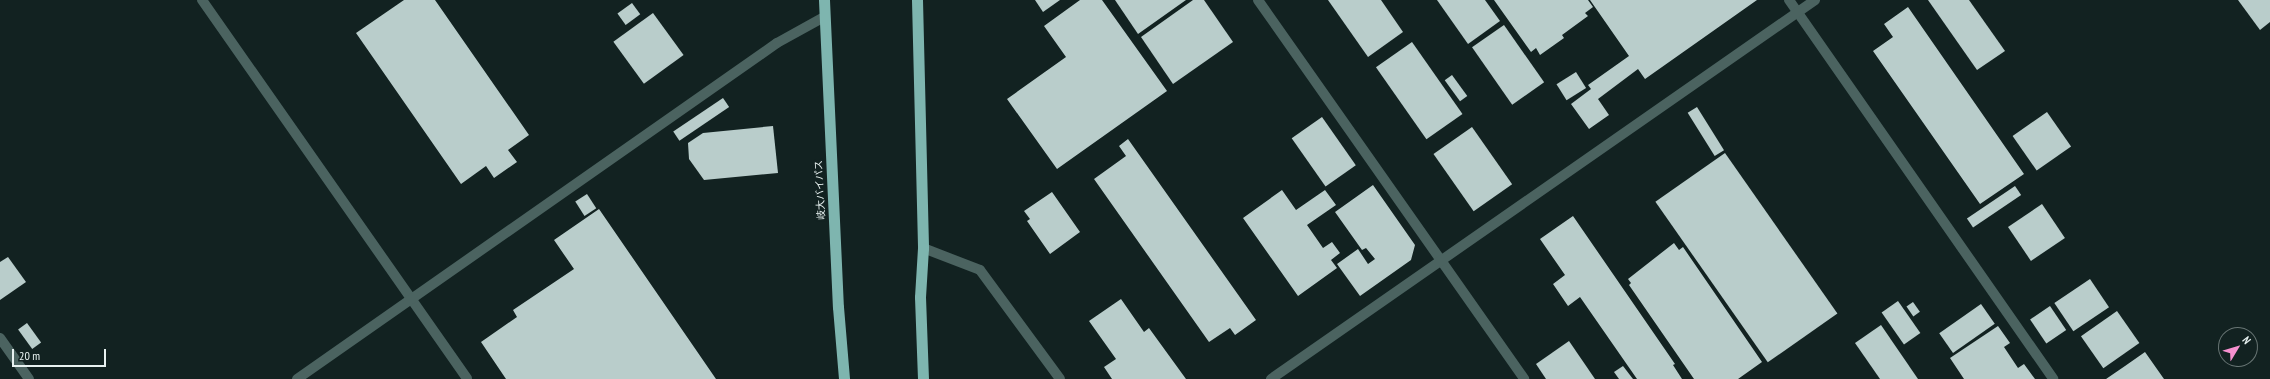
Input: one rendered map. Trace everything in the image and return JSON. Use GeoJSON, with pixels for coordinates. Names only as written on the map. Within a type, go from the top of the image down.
{"type":"FeatureCollection","features":[{"type":"Feature","properties":{"kind":"highway","name":"岐大バイパス"},"geometry":{"type":"LineString","coordinates":[[824,0],[838,307],[844,379]]}},
{"type":"Feature","properties":{"kind":"highway"},"geometry":{"type":"LineString","coordinates":[[917,0],[923,248],[920,297],[922,379]]}},
{"type":"Feature","properties":{"kind":"street"},"geometry":{"type":"LineString","coordinates":[[202,0],[467,379]]}},
{"type":"Feature","properties":{"kind":"street"},"geometry":{"type":"LineString","coordinates":[[1258,0],[1524,379]]}},
{"type":"Feature","properties":{"kind":"street"},"geometry":{"type":"LineString","coordinates":[[1789,0],[2053,379]]}},
{"type":"Feature","properties":{"kind":"street"},"geometry":{"type":"LineString","coordinates":[[1271,379],[1815,0]]}},
{"type":"Feature","properties":{"kind":"street"},"geometry":{"type":"LineString","coordinates":[[297,379],[777,43],[824,18]]}},
{"type":"Feature","properties":{"kind":"street"},"geometry":{"type":"LineString","coordinates":[[923,248],[980,270],[1060,379]]}},
{"type":"Feature","properties":{"kind":"street"},"geometry":{"type":"LineString","coordinates":[[0,338],[29,379]]}},
{"type":"Feature","properties":{"kind":"building"},"geometry":{"type":"Polygon","coordinates":[[[404,0],[435,0],[529,135],[508,150],[517,162],[494,178],[486,166],[461,184],[356,33],[404,0]]]}},
{"type":"Feature","properties":{"kind":"building"},"geometry":{"type":"Polygon","coordinates":[[[1035,0],[1060,0],[1043,12],[1035,0]]]}},
{"type":"Feature","properties":{"kind":"building"},"geometry":{"type":"Polygon","coordinates":[[[1080,0],[1102,0],[1167,91],[1057,169],[1007,99],[1066,57],[1044,26],[1080,0]]]}},
{"type":"Feature","properties":{"kind":"building"},"geometry":{"type":"Polygon","coordinates":[[[1115,0],[1186,0],[1138,34],[1115,0]]]}},
{"type":"Feature","properties":{"kind":"building"},"geometry":{"type":"Polygon","coordinates":[[[1193,0],[1204,0],[1233,42],[1173,84],[1141,37],[1193,0]]]}},
{"type":"Feature","properties":{"kind":"building"},"geometry":{"type":"Polygon","coordinates":[[[1328,0],[1381,0],[1403,32],[1368,57],[1328,0]]]}},
{"type":"Feature","properties":{"kind":"building"},"geometry":{"type":"Polygon","coordinates":[[[1437,0],[1485,0],[1500,21],[1468,44],[1437,0]]]}},
{"type":"Feature","properties":{"kind":"building"},"geometry":{"type":"Polygon","coordinates":[[[1494,0],[1588,0],[1593,7],[1585,13],[1588,16],[1562,35],[1564,38],[1540,55],[1536,48],[1531,52],[1494,0]]]}},
{"type":"Feature","properties":{"kind":"building"},"geometry":{"type":"Polygon","coordinates":[[[1590,0],[1757,0],[1645,79],[1638,69],[1598,99],[1609,115],[1589,129],[1571,104],[1591,89],[1588,85],[1629,56],[1590,0]]]}},
{"type":"Feature","properties":{"kind":"building"},"geometry":{"type":"Polygon","coordinates":[[[1928,0],[1969,0],[2005,51],[1977,70],[1928,0]]]}},
{"type":"Feature","properties":{"kind":"building"},"geometry":{"type":"Polygon","coordinates":[[[2238,0],[2270,0],[2270,22],[2260,30],[2238,0]]]}},
{"type":"Feature","properties":{"kind":"building"},"geometry":{"type":"Polygon","coordinates":[[[632,3],[640,14],[626,25],[617,14],[632,3]]]}},
{"type":"Feature","properties":{"kind":"building"},"geometry":{"type":"Polygon","coordinates":[[[1908,7],[2024,174],[1980,204],[1873,51],[1893,37],[1884,24],[1908,7]]]}},
{"type":"Feature","properties":{"kind":"building"},"geometry":{"type":"Polygon","coordinates":[[[653,13],[684,55],[644,84],[613,42],[653,13]]]}},
{"type":"Feature","properties":{"kind":"building"},"geometry":{"type":"Polygon","coordinates":[[[1504,25],[1544,82],[1512,105],[1472,47],[1504,25]]]}},
{"type":"Feature","properties":{"kind":"building"},"geometry":{"type":"Polygon","coordinates":[[[1412,42],[1462,114],[1426,139],[1376,67],[1412,42]]]}},
{"type":"Feature","properties":{"kind":"building"},"geometry":{"type":"Polygon","coordinates":[[[1576,72],[1586,88],[1567,100],[1556,84],[1576,72]]]}},
{"type":"Feature","properties":{"kind":"building"},"geometry":{"type":"Polygon","coordinates":[[[1452,75],[1467,96],[1460,101],[1445,80],[1452,75]]]}},
{"type":"Feature","properties":{"kind":"building"},"geometry":{"type":"Polygon","coordinates":[[[723,98],[729,107],[679,141],[673,132],[723,98]]]}},
{"type":"Feature","properties":{"kind":"building"},"geometry":{"type":"Polygon","coordinates":[[[1697,107],[1724,150],[1715,156],[1688,113],[1697,107]]]}},
{"type":"Feature","properties":{"kind":"building"},"geometry":{"type":"Polygon","coordinates":[[[2047,112],[2071,146],[2037,170],[2013,136],[2047,112]]]}},
{"type":"Feature","properties":{"kind":"building"},"geometry":{"type":"Polygon","coordinates":[[[1322,117],[1356,165],[1326,187],[1292,138],[1322,117]]]}},
{"type":"Feature","properties":{"kind":"building"},"geometry":{"type":"Polygon","coordinates":[[[773,126],[778,173],[704,180],[689,159],[688,143],[703,133],[773,126]]]}},
{"type":"Feature","properties":{"kind":"building"},"geometry":{"type":"Polygon","coordinates":[[[1472,127],[1512,184],[1474,211],[1433,154],[1472,127]]]}},
{"type":"Feature","properties":{"kind":"building"},"geometry":{"type":"Polygon","coordinates":[[[1128,139],[1256,320],[1235,335],[1230,328],[1209,342],[1094,179],[1126,156],[1119,146],[1128,139]]]}},
{"type":"Feature","properties":{"kind":"building"},"geometry":{"type":"Polygon","coordinates":[[[1725,153],[1837,314],[1768,362],[1655,202],[1725,153]]]}},
{"type":"Feature","properties":{"kind":"building"},"geometry":{"type":"Polygon","coordinates":[[[1373,185],[1415,245],[1411,260],[1360,296],[1337,264],[1358,249],[1368,264],[1375,259],[1366,248],[1362,250],[1335,212],[1373,185]]]}},
{"type":"Feature","properties":{"kind":"building"},"geometry":{"type":"Polygon","coordinates":[[[2015,186],[2021,195],[1973,228],[1967,218],[2015,186]]]}},
{"type":"Feature","properties":{"kind":"building"},"geometry":{"type":"Polygon","coordinates":[[[1282,190],[1296,210],[1325,190],[1336,205],[1307,225],[1323,248],[1332,242],[1340,253],[1331,260],[1337,268],[1298,296],[1243,218],[1282,190]]]}},
{"type":"Feature","properties":{"kind":"building"},"geometry":{"type":"Polygon","coordinates":[[[1052,192],[1080,232],[1050,254],[1027,221],[1030,219],[1024,211],[1052,192]]]}},
{"type":"Feature","properties":{"kind":"building"},"geometry":{"type":"Polygon","coordinates":[[[587,194],[596,208],[585,216],[575,202],[587,194]]]}},
{"type":"Feature","properties":{"kind":"building"},"geometry":{"type":"Polygon","coordinates":[[[2042,204],[2065,238],[2031,261],[2008,227],[2042,204]]]}},
{"type":"Feature","properties":{"kind":"building"},"geometry":{"type":"Polygon","coordinates":[[[599,209],[716,379],[506,379],[481,342],[517,317],[513,310],[574,269],[554,240],[599,209]]]}},
{"type":"Feature","properties":{"kind":"building"},"geometry":{"type":"Polygon","coordinates":[[[1573,216],[1675,364],[1673,365],[1682,379],[1637,379],[1580,297],[1568,306],[1553,284],[1565,275],[1540,239],[1573,216]]]}},
{"type":"Feature","properties":{"kind":"building"},"geometry":{"type":"Polygon","coordinates":[[[1674,243],[1679,250],[1683,247],[1762,362],[1738,379],[1694,379],[1629,285],[1631,283],[1628,279],[1674,243]]]}},
{"type":"Feature","properties":{"kind":"building"},"geometry":{"type":"Polygon","coordinates":[[[8,257],[26,282],[0,300],[0,262],[8,257]]]}},
{"type":"Feature","properties":{"kind":"building"},"geometry":{"type":"Polygon","coordinates":[[[2090,279],[2109,307],[2073,331],[2054,303],[2090,279]]]}},
{"type":"Feature","properties":{"kind":"building"},"geometry":{"type":"Polygon","coordinates":[[[1121,299],[1144,332],[1149,328],[1186,379],[1112,379],[1104,367],[1116,359],[1089,321],[1121,299]]]}},
{"type":"Feature","properties":{"kind":"building"},"geometry":{"type":"Polygon","coordinates":[[[1898,301],[1920,333],[1904,344],[1882,312],[1898,301]]]}},
{"type":"Feature","properties":{"kind":"building"},"geometry":{"type":"Polygon","coordinates":[[[1913,302],[1920,312],[1913,316],[1906,307],[1913,302]]]}},
{"type":"Feature","properties":{"kind":"building"},"geometry":{"type":"Polygon","coordinates":[[[1981,304],[1995,324],[1953,353],[1939,333],[1981,304]]]}},
{"type":"Feature","properties":{"kind":"building"},"geometry":{"type":"Polygon","coordinates":[[[2050,306],[2066,330],[2046,343],[2030,319],[2050,306]]]}},
{"type":"Feature","properties":{"kind":"building"},"geometry":{"type":"Polygon","coordinates":[[[2117,311],[2139,343],[2103,368],[2081,336],[2117,311]]]}},
{"type":"Feature","properties":{"kind":"building"},"geometry":{"type":"Polygon","coordinates":[[[27,323],[41,342],[32,349],[18,329],[27,323]]]}},
{"type":"Feature","properties":{"kind":"building"},"geometry":{"type":"Polygon","coordinates":[[[1881,325],[1918,379],[1880,379],[1855,343],[1881,325]]]}},
{"type":"Feature","properties":{"kind":"building"},"geometry":{"type":"Polygon","coordinates":[[[1998,326],[2010,343],[2004,347],[2018,368],[2024,364],[2035,379],[1964,379],[1950,358],[1998,326]]]}},
{"type":"Feature","properties":{"kind":"building"},"geometry":{"type":"Polygon","coordinates":[[[1569,341],[1595,379],[1546,379],[1536,364],[1569,341]]]}},
{"type":"Feature","properties":{"kind":"building"},"geometry":{"type":"Polygon","coordinates":[[[2145,352],[2164,379],[2106,379],[2125,366],[2145,352]]]}},
{"type":"Feature","properties":{"kind":"building"},"geometry":{"type":"Polygon","coordinates":[[[1623,366],[1633,379],[1619,379],[1614,372],[1623,366]]]}}]}
